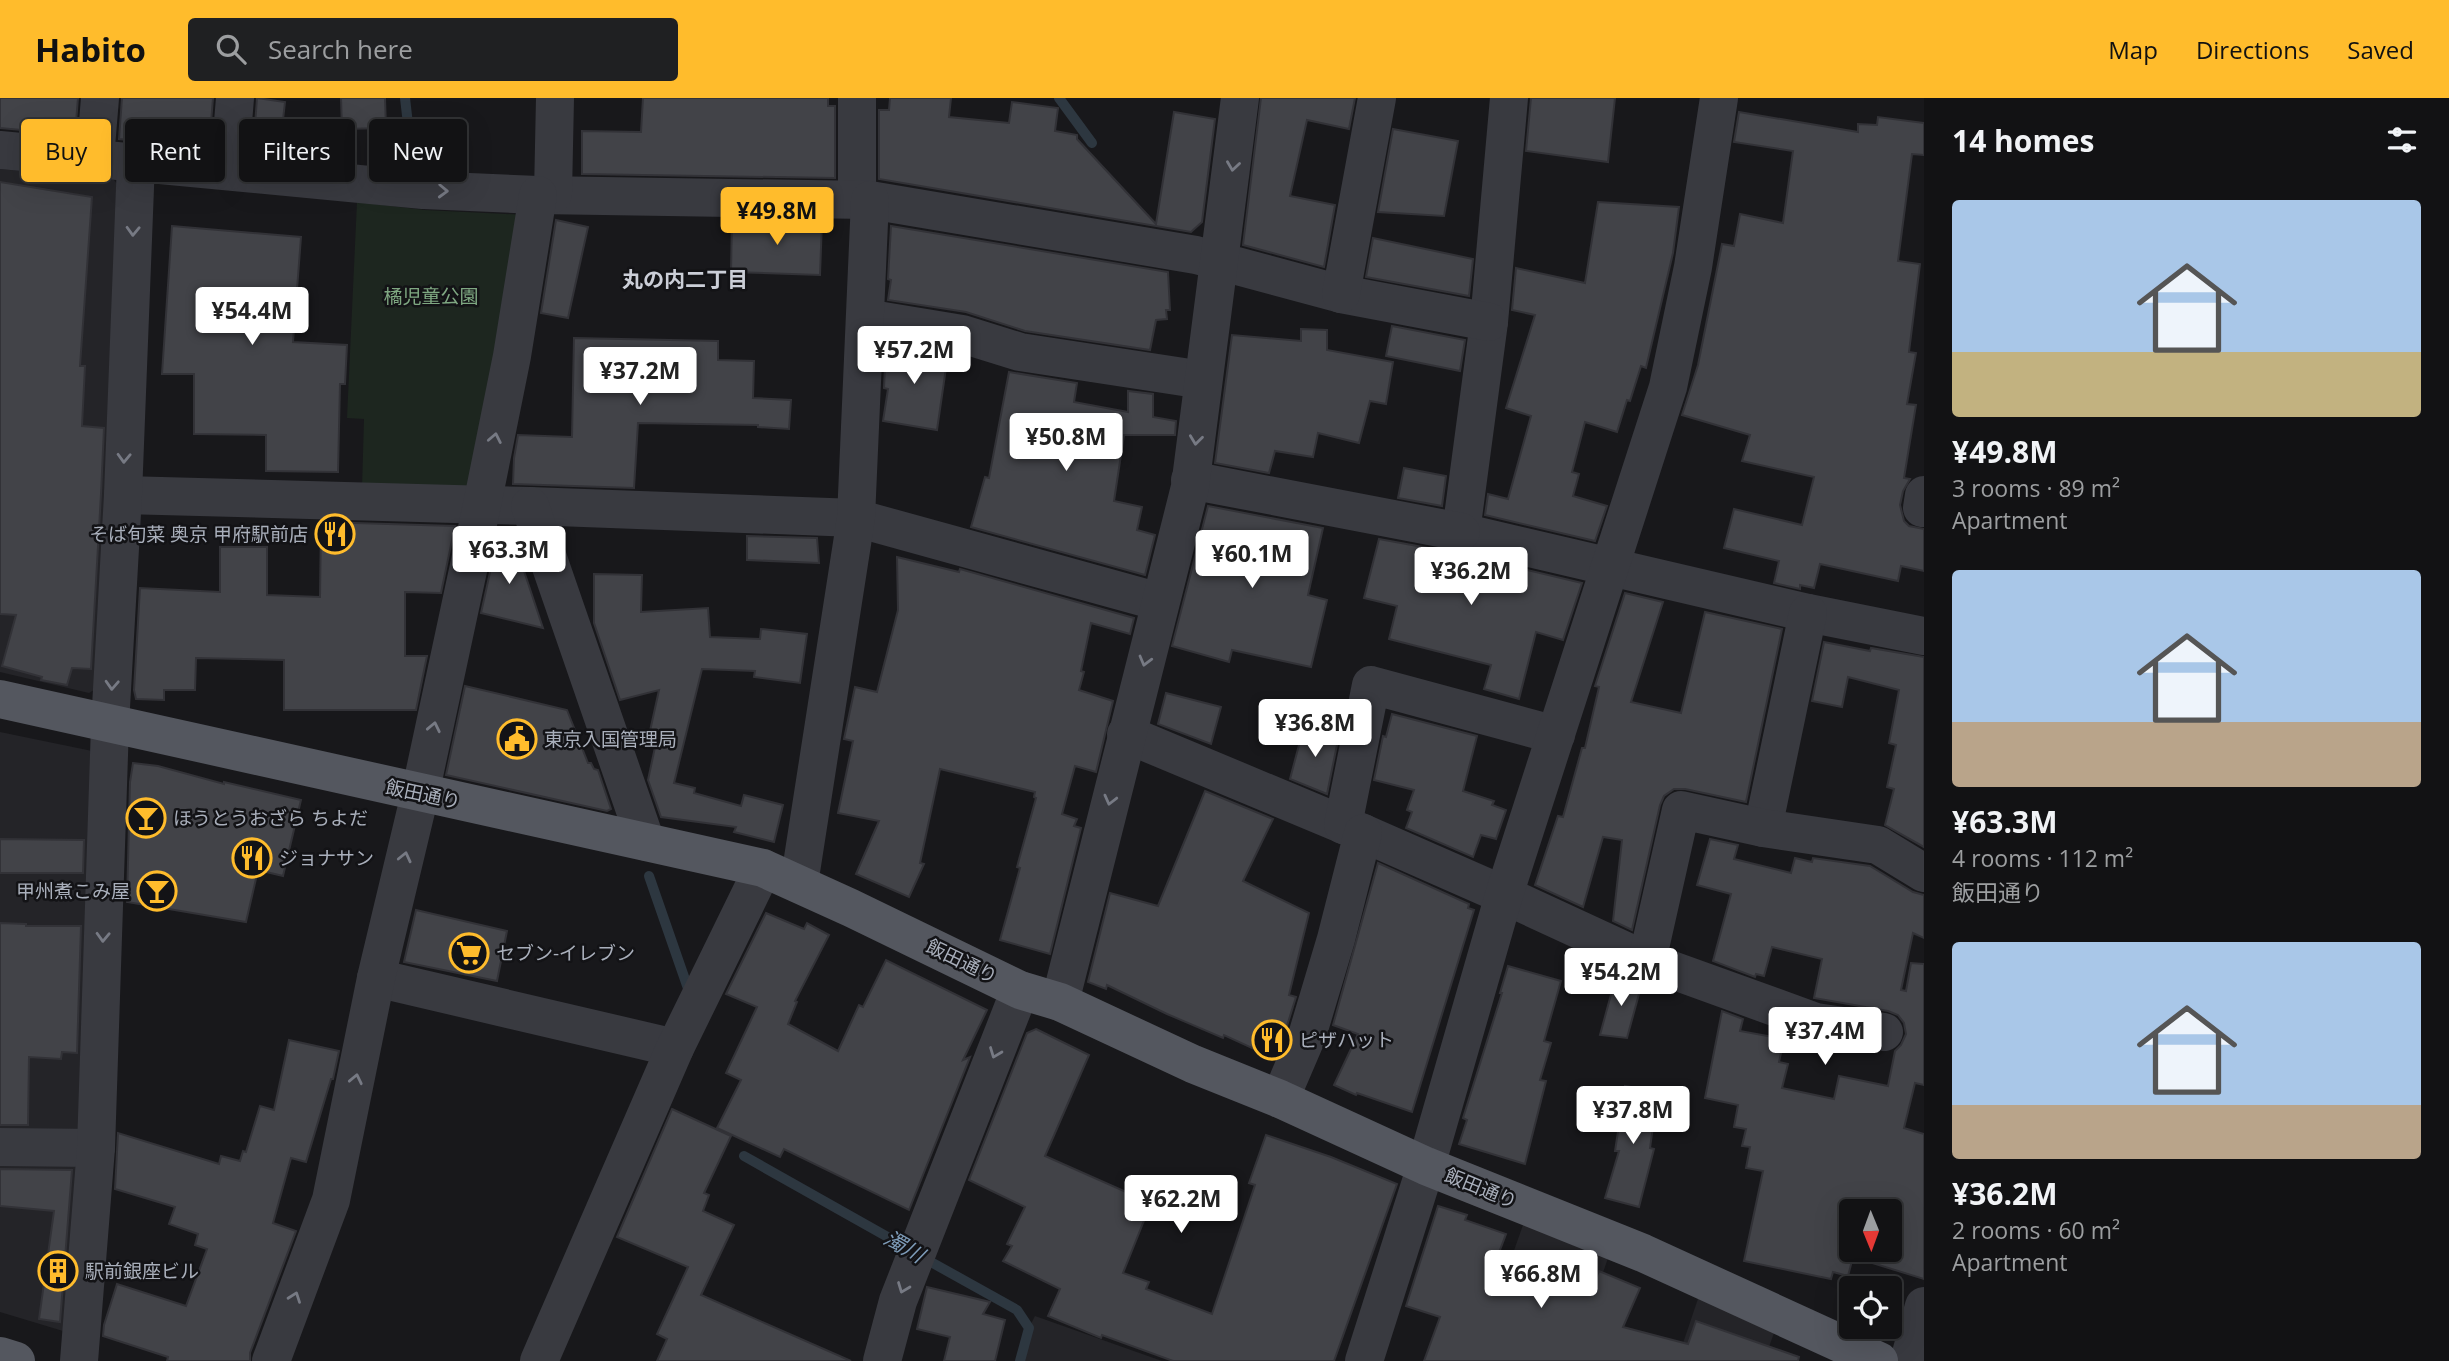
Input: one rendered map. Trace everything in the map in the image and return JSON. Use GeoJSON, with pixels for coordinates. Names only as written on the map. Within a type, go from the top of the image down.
{"type":"FeatureCollection","features":[{"type":"Feature","properties":{"kind":"main road","name":"飯田通り"},"geometry":{"type":"LineString","coordinates":[[0,699],[762,868],[1020,990],[1060,1002],[1193,1064],[1426,1166],[1643,1252],[1878,1361]]}},
{"type":"Feature","properties":{"kind":"main road"},"geometry":{"type":"LineString","coordinates":[[0,1356],[16,1361]]}},
{"type":"Feature","properties":{"kind":"street"},"geometry":{"type":"LineString","coordinates":[[98,119],[100,98]]}},
{"type":"Feature","properties":{"kind":"street"},"geometry":{"type":"LineString","coordinates":[[229,171],[235,98]]}},
{"type":"Feature","properties":{"kind":"street"},"geometry":{"type":"LineString","coordinates":[[271,1361],[331,1200],[376,978],[420,794],[482,505],[545,195],[555,98]]}},
{"type":"Feature","properties":{"kind":"street"},"geometry":{"type":"LineString","coordinates":[[799,884],[856,518],[865,318],[864,200],[857,98]]}},
{"type":"Feature","properties":{"kind":"street"},"geometry":{"type":"LineString","coordinates":[[1341,294],[1377,98]]}},
{"type":"Feature","properties":{"kind":"street"},"geometry":{"type":"LineString","coordinates":[[1461,532],[1489,322],[1509,98]]}},
{"type":"Feature","properties":{"kind":"street"},"geometry":{"type":"LineString","coordinates":[[1364,1361],[1426,1166],[1504,895],[1668,387],[1693,267],[1719,98]]}},
{"type":"Feature","properties":{"kind":"street"},"geometry":{"type":"LineString","coordinates":[[1060,1002],[1190,480],[1220,262],[1236,99]]}},
{"type":"Feature","properties":{"kind":"street"},"geometry":{"type":"LineString","coordinates":[[0,150],[21,152]]}},
{"type":"Feature","properties":{"kind":"street"},"geometry":{"type":"LineString","coordinates":[[225,171],[423,190],[545,195],[864,200],[1182,253],[1341,294],[1489,322]]}},
{"type":"Feature","properties":{"kind":"street"},"geometry":{"type":"LineString","coordinates":[[79,1361],[96,1148],[110,725],[123,495],[135,182]]}},
{"type":"Feature","properties":{"kind":"street"},"geometry":{"type":"LineString","coordinates":[[865,318],[962,334],[1020,352],[1203,380]]}},
{"type":"Feature","properties":{"kind":"street"},"geometry":{"type":"LineString","coordinates":[[1190,480],[1461,532],[1808,613],[1924,636]]}},
{"type":"Feature","properties":{"kind":"street"},"geometry":{"type":"LineString","coordinates":[[123,495],[856,518],[1160,602]]}},
{"type":"Feature","properties":{"kind":"street"},"geometry":{"type":"LineString","coordinates":[[530,506],[646,842]]}},
{"type":"Feature","properties":{"kind":"street"},"geometry":{"type":"LineString","coordinates":[[1763,828],[1808,613]]}},
{"type":"Feature","properties":{"kind":"street"},"geometry":{"type":"LineString","coordinates":[[1280,1100],[1307,1036],[1336,939],[1346,892],[1371,685],[1556,735]]}},
{"type":"Feature","properties":{"kind":"street"},"geometry":{"type":"LineString","coordinates":[[1126,734],[1353,829],[1647,961],[1816,1022],[1884,1032]]}},
{"type":"Feature","properties":{"kind":"street"},"geometry":{"type":"LineString","coordinates":[[1647,961],[1681,810],[1763,828],[1878,845],[1924,873]]}},
{"type":"Feature","properties":{"kind":"street"},"geometry":{"type":"LineString","coordinates":[[539,1361],[675,1048],[762,868]]}},
{"type":"Feature","properties":{"kind":"street"},"geometry":{"type":"LineString","coordinates":[[376,978],[675,1048]]}},
{"type":"Feature","properties":{"kind":"street"},"geometry":{"type":"LineString","coordinates":[[882,1361],[898,1301],[1020,990]]}},
{"type":"Feature","properties":{"kind":"street"},"geometry":{"type":"LineString","coordinates":[[0,1147],[96,1148]]}},
{"type":"Feature","properties":{"kind":"street"},"geometry":{"type":"LineString","coordinates":[[1909,1361],[1924,1306]]}},
{"type":"Feature","properties":{"kind":"shaded area"},"geometry":{"type":"Polygon","coordinates":[[[0,169],[21,171],[21,182],[114,180],[121,189],[100,686],[89,693],[0,672],[0,169]]]}},
{"type":"Feature","properties":{"kind":"shaded area"},"geometry":{"type":"Polygon","coordinates":[[[0,732],[97,752],[73,1334],[0,1312],[0,732]]]}},
{"type":"Feature","properties":{"kind":"shaded area"},"geometry":{"type":"Polygon","coordinates":[[[1529,1208],[1614,1241],[1572,1361],[1475,1361],[1529,1208]]]}},
{"type":"Feature","properties":{"kind":"shaded area"},"geometry":{"type":"Polygon","coordinates":[[[1704,1281],[1780,1316],[1764,1361],[1677,1361],[1704,1281]]]}},
{"type":"Feature","properties":{"kind":"shaded area"},"geometry":{"type":"Polygon","coordinates":[[[1035,1316],[1162,1361],[1021,1361],[1029,1328],[1035,1316]]]}},
{"type":"Feature","properties":{"kind":"green space","name":"橘児童公園"},"geometry":{"type":"Polygon","coordinates":[[[357,202],[425,210],[526,215],[474,491],[362,488],[364,419],[347,418],[357,202]]]}},
{"type":"Feature","properties":{"kind":"building"},"geometry":{"type":"Polygon","coordinates":[[[0,98],[78,98],[76,119],[21,119],[21,130],[0,128],[0,98]]]}},
{"type":"Feature","properties":{"kind":"building"},"geometry":{"type":"Polygon","coordinates":[[[122,98],[213,98],[211,119],[125,119],[125,140],[119,139],[122,98]]]}},
{"type":"Feature","properties":{"kind":"building"},"geometry":{"type":"Polygon","coordinates":[[[257,98],[285,102],[283,119],[255,119],[257,98]]]}},
{"type":"Feature","properties":{"kind":"building"},"geometry":{"type":"Polygon","coordinates":[[[341,98],[385,98],[386,119],[369,119],[369,128],[355,129],[355,119],[342,119],[341,98]]]}},
{"type":"Feature","properties":{"kind":"building"},"geometry":{"type":"Polygon","coordinates":[[[643,98],[828,98],[828,106],[835,106],[835,178],[582,174],[582,131],[641,132],[643,98]]]}},
{"type":"Feature","properties":{"kind":"building"},"geometry":{"type":"Polygon","coordinates":[[[890,98],[951,98],[949,117],[1009,123],[1012,102],[1058,108],[1055,131],[1077,135],[1077,139],[1156,224],[1174,112],[1215,119],[1202,222],[1191,232],[879,179],[879,110],[889,110],[890,98]]]}},
{"type":"Feature","properties":{"kind":"building"},"geometry":{"type":"Polygon","coordinates":[[[1261,98],[1355,98],[1349,129],[1307,120],[1290,196],[1335,205],[1324,267],[1243,245],[1261,98]]]}},
{"type":"Feature","properties":{"kind":"building"},"geometry":{"type":"Polygon","coordinates":[[[1531,98],[1615,98],[1608,162],[1526,151],[1531,98]]]}},
{"type":"Feature","properties":{"kind":"building"},"geometry":{"type":"Polygon","coordinates":[[[1739,112],[1858,132],[1858,124],[1877,125],[1878,117],[1924,123],[1924,155],[1912,154],[1898,261],[1920,264],[1909,352],[1916,353],[1907,404],[1916,405],[1904,478],[1910,479],[1903,491],[1900,505],[1904,521],[1909,526],[1924,529],[1924,571],[1901,566],[1898,581],[1820,564],[1814,588],[1800,585],[1800,589],[1774,583],[1779,561],[1724,548],[1734,509],[1802,525],[1814,477],[1742,461],[1750,435],[1682,415],[1698,365],[1722,244],[1734,246],[1740,214],[1783,223],[1793,151],[1734,142],[1739,112]]]}},
{"type":"Feature","properties":{"kind":"building"},"geometry":{"type":"Polygon","coordinates":[[[1393,129],[1458,141],[1444,216],[1378,212],[1393,129]]]}},
{"type":"Feature","properties":{"kind":"building"},"geometry":{"type":"Polygon","coordinates":[[[0,182],[92,197],[80,366],[85,366],[82,426],[104,428],[101,494],[91,669],[72,668],[67,685],[41,680],[42,677],[2,666],[16,615],[0,614],[0,182]]]}},
{"type":"Feature","properties":{"kind":"building"},"geometry":{"type":"Polygon","coordinates":[[[1598,202],[1679,207],[1673,253],[1646,368],[1641,366],[1617,432],[1585,422],[1572,472],[1579,474],[1573,496],[1607,506],[1595,541],[1485,515],[1488,494],[1508,499],[1531,416],[1506,408],[1535,315],[1512,310],[1516,268],[1585,283],[1598,202]]]}},
{"type":"Feature","properties":{"kind":"building"},"geometry":{"type":"Polygon","coordinates":[[[556,220],[588,227],[568,318],[541,313],[556,220]]]}},
{"type":"Feature","properties":{"kind":"building"},"geometry":{"type":"Polygon","coordinates":[[[732,220],[822,221],[820,275],[731,272],[732,220]]]}},
{"type":"Feature","properties":{"kind":"building"},"geometry":{"type":"Polygon","coordinates":[[[172,226],[301,237],[293,342],[347,345],[345,384],[340,384],[338,472],[266,471],[266,435],[194,434],[194,374],[162,374],[172,226]]]}},
{"type":"Feature","properties":{"kind":"building"},"geometry":{"type":"Polygon","coordinates":[[[891,226],[1168,272],[1170,310],[1166,310],[1167,319],[1156,320],[1150,350],[1025,331],[966,312],[888,300],[891,280],[888,279],[891,226]]]}},
{"type":"Feature","properties":{"kind":"building"},"geometry":{"type":"Polygon","coordinates":[[[1373,238],[1473,259],[1469,296],[1366,277],[1373,238]]]}},
{"type":"Feature","properties":{"kind":"building"},"geometry":{"type":"Polygon","coordinates":[[[1392,326],[1465,340],[1460,371],[1386,356],[1392,326]]]}},
{"type":"Feature","properties":{"kind":"building"},"geometry":{"type":"Polygon","coordinates":[[[1301,329],[1327,330],[1327,350],[1393,362],[1386,404],[1370,401],[1359,443],[1318,433],[1313,457],[1275,451],[1269,473],[1215,463],[1232,335],[1301,341],[1301,329]]]}},
{"type":"Feature","properties":{"kind":"building"},"geometry":{"type":"Polygon","coordinates":[[[574,338],[718,341],[718,360],[754,361],[753,398],[791,400],[789,429],[758,425],[638,423],[634,488],[513,484],[518,435],[572,437],[574,338]]]}},
{"type":"Feature","properties":{"kind":"building"},"geometry":{"type":"Polygon","coordinates":[[[886,344],[948,354],[937,430],[883,421],[888,389],[884,388],[886,344]]]}},
{"type":"Feature","properties":{"kind":"building"},"geometry":{"type":"Polygon","coordinates":[[[1009,372],[1077,383],[1074,402],[1128,412],[1128,391],[1153,394],[1153,417],[1176,421],[1175,435],[1124,435],[1114,501],[1142,507],[1137,530],[1155,535],[1145,575],[971,527],[985,477],[989,478],[1009,372]]]}},
{"type":"Feature","properties":{"kind":"building"},"geometry":{"type":"Polygon","coordinates":[[[1404,468],[1446,476],[1442,506],[1398,498],[1404,468]]]}},
{"type":"Feature","properties":{"kind":"building"},"geometry":{"type":"Polygon","coordinates":[[[1208,506],[1323,528],[1308,595],[1327,600],[1311,667],[1232,650],[1229,662],[1172,646],[1208,506]]]}},
{"type":"Feature","properties":{"kind":"building"},"geometry":{"type":"Polygon","coordinates":[[[321,522],[455,526],[441,593],[405,592],[405,656],[427,656],[416,710],[284,710],[284,660],[196,658],[195,690],[164,690],[164,700],[136,699],[134,690],[140,588],[220,592],[220,547],[267,547],[267,595],[320,597],[321,522]]]}},
{"type":"Feature","properties":{"kind":"building"},"geometry":{"type":"Polygon","coordinates":[[[500,527],[503,527],[501,533],[513,538],[543,628],[481,613],[500,527]]]}},
{"type":"Feature","properties":{"kind":"building"},"geometry":{"type":"Polygon","coordinates":[[[747,536],[817,538],[819,563],[747,560],[747,536]]]}},
{"type":"Feature","properties":{"kind":"building"},"geometry":{"type":"Polygon","coordinates":[[[1379,539],[1456,553],[1582,583],[1563,640],[1536,632],[1519,699],[1484,689],[1491,665],[1389,639],[1397,606],[1364,598],[1379,539]]]}},
{"type":"Feature","properties":{"kind":"building"},"geometry":{"type":"Polygon","coordinates":[[[897,557],[959,572],[960,569],[1134,618],[1130,634],[1091,623],[1079,690],[1113,701],[1096,772],[1075,766],[1062,814],[1077,819],[1074,826],[1081,828],[1050,954],[1000,940],[1020,868],[1017,867],[1036,798],[1035,792],[940,769],[920,863],[924,864],[909,897],[856,874],[879,821],[838,813],[853,741],[844,739],[855,687],[877,692],[898,610],[897,557]]]}},
{"type":"Feature","properties":{"kind":"building"},"geometry":{"type":"Polygon","coordinates":[[[594,574],[642,575],[641,612],[708,608],[710,637],[760,639],[761,629],[807,634],[800,683],[754,677],[755,671],[702,669],[674,783],[695,788],[694,793],[741,806],[744,795],[783,805],[774,842],[734,832],[736,827],[661,817],[648,780],[658,733],[650,731],[659,690],[620,700],[594,623],[594,574]]]}},
{"type":"Feature","properties":{"kind":"building"},"geometry":{"type":"Polygon","coordinates":[[[1625,593],[1663,602],[1631,702],[1681,713],[1705,612],[1782,629],[1746,802],[1685,789],[1674,789],[1664,796],[1632,930],[1613,921],[1622,840],[1603,837],[1583,907],[1535,885],[1558,816],[1563,817],[1582,748],[1585,748],[1599,687],[1595,686],[1625,593]]]}},
{"type":"Feature","properties":{"kind":"building"},"geometry":{"type":"Polygon","coordinates":[[[1824,642],[1924,657],[1924,847],[1885,825],[1894,789],[1887,787],[1896,745],[1889,743],[1899,690],[1848,677],[1842,707],[1812,701],[1824,642]]]}},
{"type":"Feature","properties":{"kind":"building"},"geometry":{"type":"Polygon","coordinates":[[[465,686],[567,710],[588,763],[598,770],[611,809],[607,811],[446,775],[465,686]]]}},
{"type":"Feature","properties":{"kind":"building"},"geometry":{"type":"Polygon","coordinates":[[[1166,693],[1221,707],[1211,744],[1158,724],[1166,693]]]}},
{"type":"Feature","properties":{"kind":"building"},"geometry":{"type":"Polygon","coordinates":[[[1392,714],[1477,736],[1463,791],[1494,801],[1492,805],[1506,810],[1496,839],[1481,835],[1473,857],[1406,828],[1412,812],[1407,810],[1414,790],[1374,780],[1383,736],[1386,737],[1392,714]]]}},
{"type":"Feature","properties":{"kind":"building"},"geometry":{"type":"Polygon","coordinates":[[[1304,726],[1339,735],[1327,794],[1290,779],[1304,726]]]}},
{"type":"Feature","properties":{"kind":"building"},"geometry":{"type":"Polygon","coordinates":[[[133,763],[158,766],[224,784],[301,800],[283,876],[258,870],[246,922],[127,902],[130,782],[133,763]]]}},
{"type":"Feature","properties":{"kind":"building"},"geometry":{"type":"Polygon","coordinates":[[[1205,791],[1273,819],[1243,881],[1309,913],[1289,995],[1296,997],[1274,1058],[1224,1035],[1223,1038],[1167,1014],[1107,985],[1106,989],[1088,982],[1110,893],[1158,906],[1205,791]]]}},
{"type":"Feature","properties":{"kind":"building"},"geometry":{"type":"Polygon","coordinates":[[[0,839],[84,840],[83,873],[0,873],[0,839]]]}},
{"type":"Feature","properties":{"kind":"building"},"geometry":{"type":"Polygon","coordinates":[[[1710,839],[1738,845],[1734,859],[1791,873],[1795,858],[1812,862],[1813,858],[1870,866],[1913,892],[1924,895],[1924,938],[1913,933],[1901,990],[1906,991],[1911,963],[1924,964],[1924,1085],[1915,1083],[1904,1128],[1924,1134],[1924,1279],[1869,1262],[1902,1262],[1902,1199],[1839,1199],[1839,1262],[1852,1262],[1848,1276],[1833,1272],[1831,1279],[1744,1261],[1763,1171],[1746,1168],[1750,1147],[1742,1146],[1746,1129],[1734,1127],[1738,1105],[1705,1098],[1722,1011],[1743,1019],[1740,1031],[1784,1039],[1779,1062],[1788,1064],[1782,1088],[1834,1099],[1839,1076],[1888,1086],[1895,1051],[1906,1034],[1904,1023],[1898,1015],[1888,1011],[1814,998],[1822,959],[1772,947],[1764,976],[1756,974],[1755,977],[1713,961],[1731,894],[1697,885],[1710,839]]]}},
{"type":"Feature","properties":{"kind":"building"},"geometry":{"type":"Polygon","coordinates":[[[1378,863],[1469,904],[1468,908],[1474,910],[1412,1112],[1357,1093],[1356,1095],[1334,1085],[1358,1034],[1333,1025],[1378,863]]]}},
{"type":"Feature","properties":{"kind":"building"},"geometry":{"type":"Polygon","coordinates":[[[416,910],[507,931],[497,981],[404,962],[416,910]]]}},
{"type":"Feature","properties":{"kind":"building"},"geometry":{"type":"Polygon","coordinates":[[[766,913],[804,929],[807,923],[829,935],[795,1001],[797,1002],[788,1024],[838,1051],[859,1005],[863,1007],[886,960],[987,1010],[963,1060],[970,1057],[909,1210],[784,1149],[780,1157],[717,1128],[741,1080],[726,1073],[757,1007],[726,994],[766,913]]]}},
{"type":"Feature","properties":{"kind":"building"},"geometry":{"type":"Polygon","coordinates":[[[0,923],[81,926],[77,1053],[62,1052],[61,1059],[29,1057],[28,1125],[0,1125],[0,923]]]}},
{"type":"Feature","properties":{"kind":"building"},"geometry":{"type":"Polygon","coordinates":[[[1508,966],[1561,981],[1544,1041],[1551,1043],[1540,1080],[1546,1081],[1525,1164],[1459,1144],[1467,1120],[1463,1118],[1508,966]]]}},
{"type":"Feature","properties":{"kind":"building"},"geometry":{"type":"Polygon","coordinates":[[[1616,976],[1642,983],[1627,1038],[1600,1035],[1616,976]]]}},
{"type":"Feature","properties":{"kind":"building"},"geometry":{"type":"Polygon","coordinates":[[[1036,1029],[1089,1055],[1045,1156],[1151,1203],[1123,1273],[1149,1282],[1146,1289],[1212,1314],[1255,1185],[1249,1183],[1266,1135],[1331,1157],[1397,1184],[1334,1361],[1173,1361],[1102,1335],[1101,1338],[1048,1316],[1060,1289],[1003,1261],[1012,1246],[1007,1244],[1025,1207],[969,1180],[1027,1033],[1036,1029]]]}},
{"type":"Feature","properties":{"kind":"building"},"geometry":{"type":"Polygon","coordinates":[[[289,1040],[339,1051],[333,1079],[306,1162],[291,1158],[273,1223],[296,1231],[250,1353],[250,1361],[167,1361],[168,1357],[103,1336],[117,1284],[186,1306],[207,1249],[195,1245],[198,1234],[169,1224],[175,1207],[115,1189],[118,1133],[219,1164],[221,1156],[240,1161],[243,1151],[246,1152],[260,1106],[274,1110],[289,1040]]]}},
{"type":"Feature","properties":{"kind":"building"},"geometry":{"type":"Polygon","coordinates":[[[1625,1086],[1658,1091],[1650,1148],[1654,1149],[1639,1207],[1605,1198],[1619,1151],[1615,1151],[1625,1086]]]}},
{"type":"Feature","properties":{"kind":"building"},"geometry":{"type":"Polygon","coordinates":[[[672,1109],[731,1136],[704,1193],[709,1195],[703,1211],[734,1225],[701,1295],[851,1361],[657,1361],[667,1339],[657,1334],[688,1267],[617,1237],[672,1109]]]}},
{"type":"Feature","properties":{"kind":"building"},"geometry":{"type":"Polygon","coordinates":[[[0,1169],[72,1170],[60,1322],[39,1319],[54,1211],[0,1206],[0,1169]]]}},
{"type":"Feature","properties":{"kind":"building"},"geometry":{"type":"Polygon","coordinates":[[[1438,1206],[1467,1215],[1465,1220],[1506,1234],[1497,1258],[1590,1291],[1599,1271],[1640,1288],[1623,1327],[1688,1344],[1696,1321],[1799,1357],[1798,1361],[1424,1361],[1440,1317],[1406,1306],[1438,1206]]]}},
{"type":"Feature","properties":{"kind":"building"},"geometry":{"type":"Polygon","coordinates":[[[927,1287],[990,1302],[983,1314],[1005,1320],[995,1361],[944,1361],[950,1337],[917,1329],[927,1287]]]}},
{"type":"Feature","properties":{"kind":"waterway","name":"濁川"},"geometry":{"type":"LineString","coordinates":[[405,98],[407,119]]}},
{"type":"Feature","properties":{"kind":"waterway"},"geometry":{"type":"LineString","coordinates":[[1059,98],[1092,143]]}},
{"type":"Feature","properties":{"kind":"waterway","name":"濁川"},"geometry":{"type":"LineString","coordinates":[[649,876],[690,994]]}},
{"type":"Feature","properties":{"kind":"waterway","name":"濁川"},"geometry":{"type":"LineString","coordinates":[[744,1156],[909,1249]]}},
{"type":"Feature","properties":{"kind":"waterway","name":"濁川"},"geometry":{"type":"LineString","coordinates":[[922,1257],[1017,1310],[1029,1328],[1020,1361]]}},
{"type":"Feature","properties":{"kind":"place","name":"そば旬菜 奥京 甲府駅前店"},"geometry":{"type":"Point","coordinates":[335,534]}},
{"type":"Feature","properties":{"kind":"place","name":"東京入国管理局"},"geometry":{"type":"Point","coordinates":[517,739]}},
{"type":"Feature","properties":{"kind":"place","name":"ほうとうおざら ちよだ"},"geometry":{"type":"Point","coordinates":[146,818]}},
{"type":"Feature","properties":{"kind":"place","name":"ジョナサン"},"geometry":{"type":"Point","coordinates":[252,858]}},
{"type":"Feature","properties":{"kind":"place","name":"甲州煮こみ屋"},"geometry":{"type":"Point","coordinates":[157,891]}},
{"type":"Feature","properties":{"kind":"place","name":"セブン-イレブン"},"geometry":{"type":"Point","coordinates":[469,953]}},
{"type":"Feature","properties":{"kind":"place","name":"ピザハット"},"geometry":{"type":"Point","coordinates":[1272,1040]}},
{"type":"Feature","properties":{"kind":"place","name":"駅前銀座ビル"},"geometry":{"type":"Point","coordinates":[58,1271]}},
{"type":"Feature","properties":{"kind":"district","name":"丸の内二丁目"},"geometry":{"type":"Point","coordinates":[685,280]}}]}
